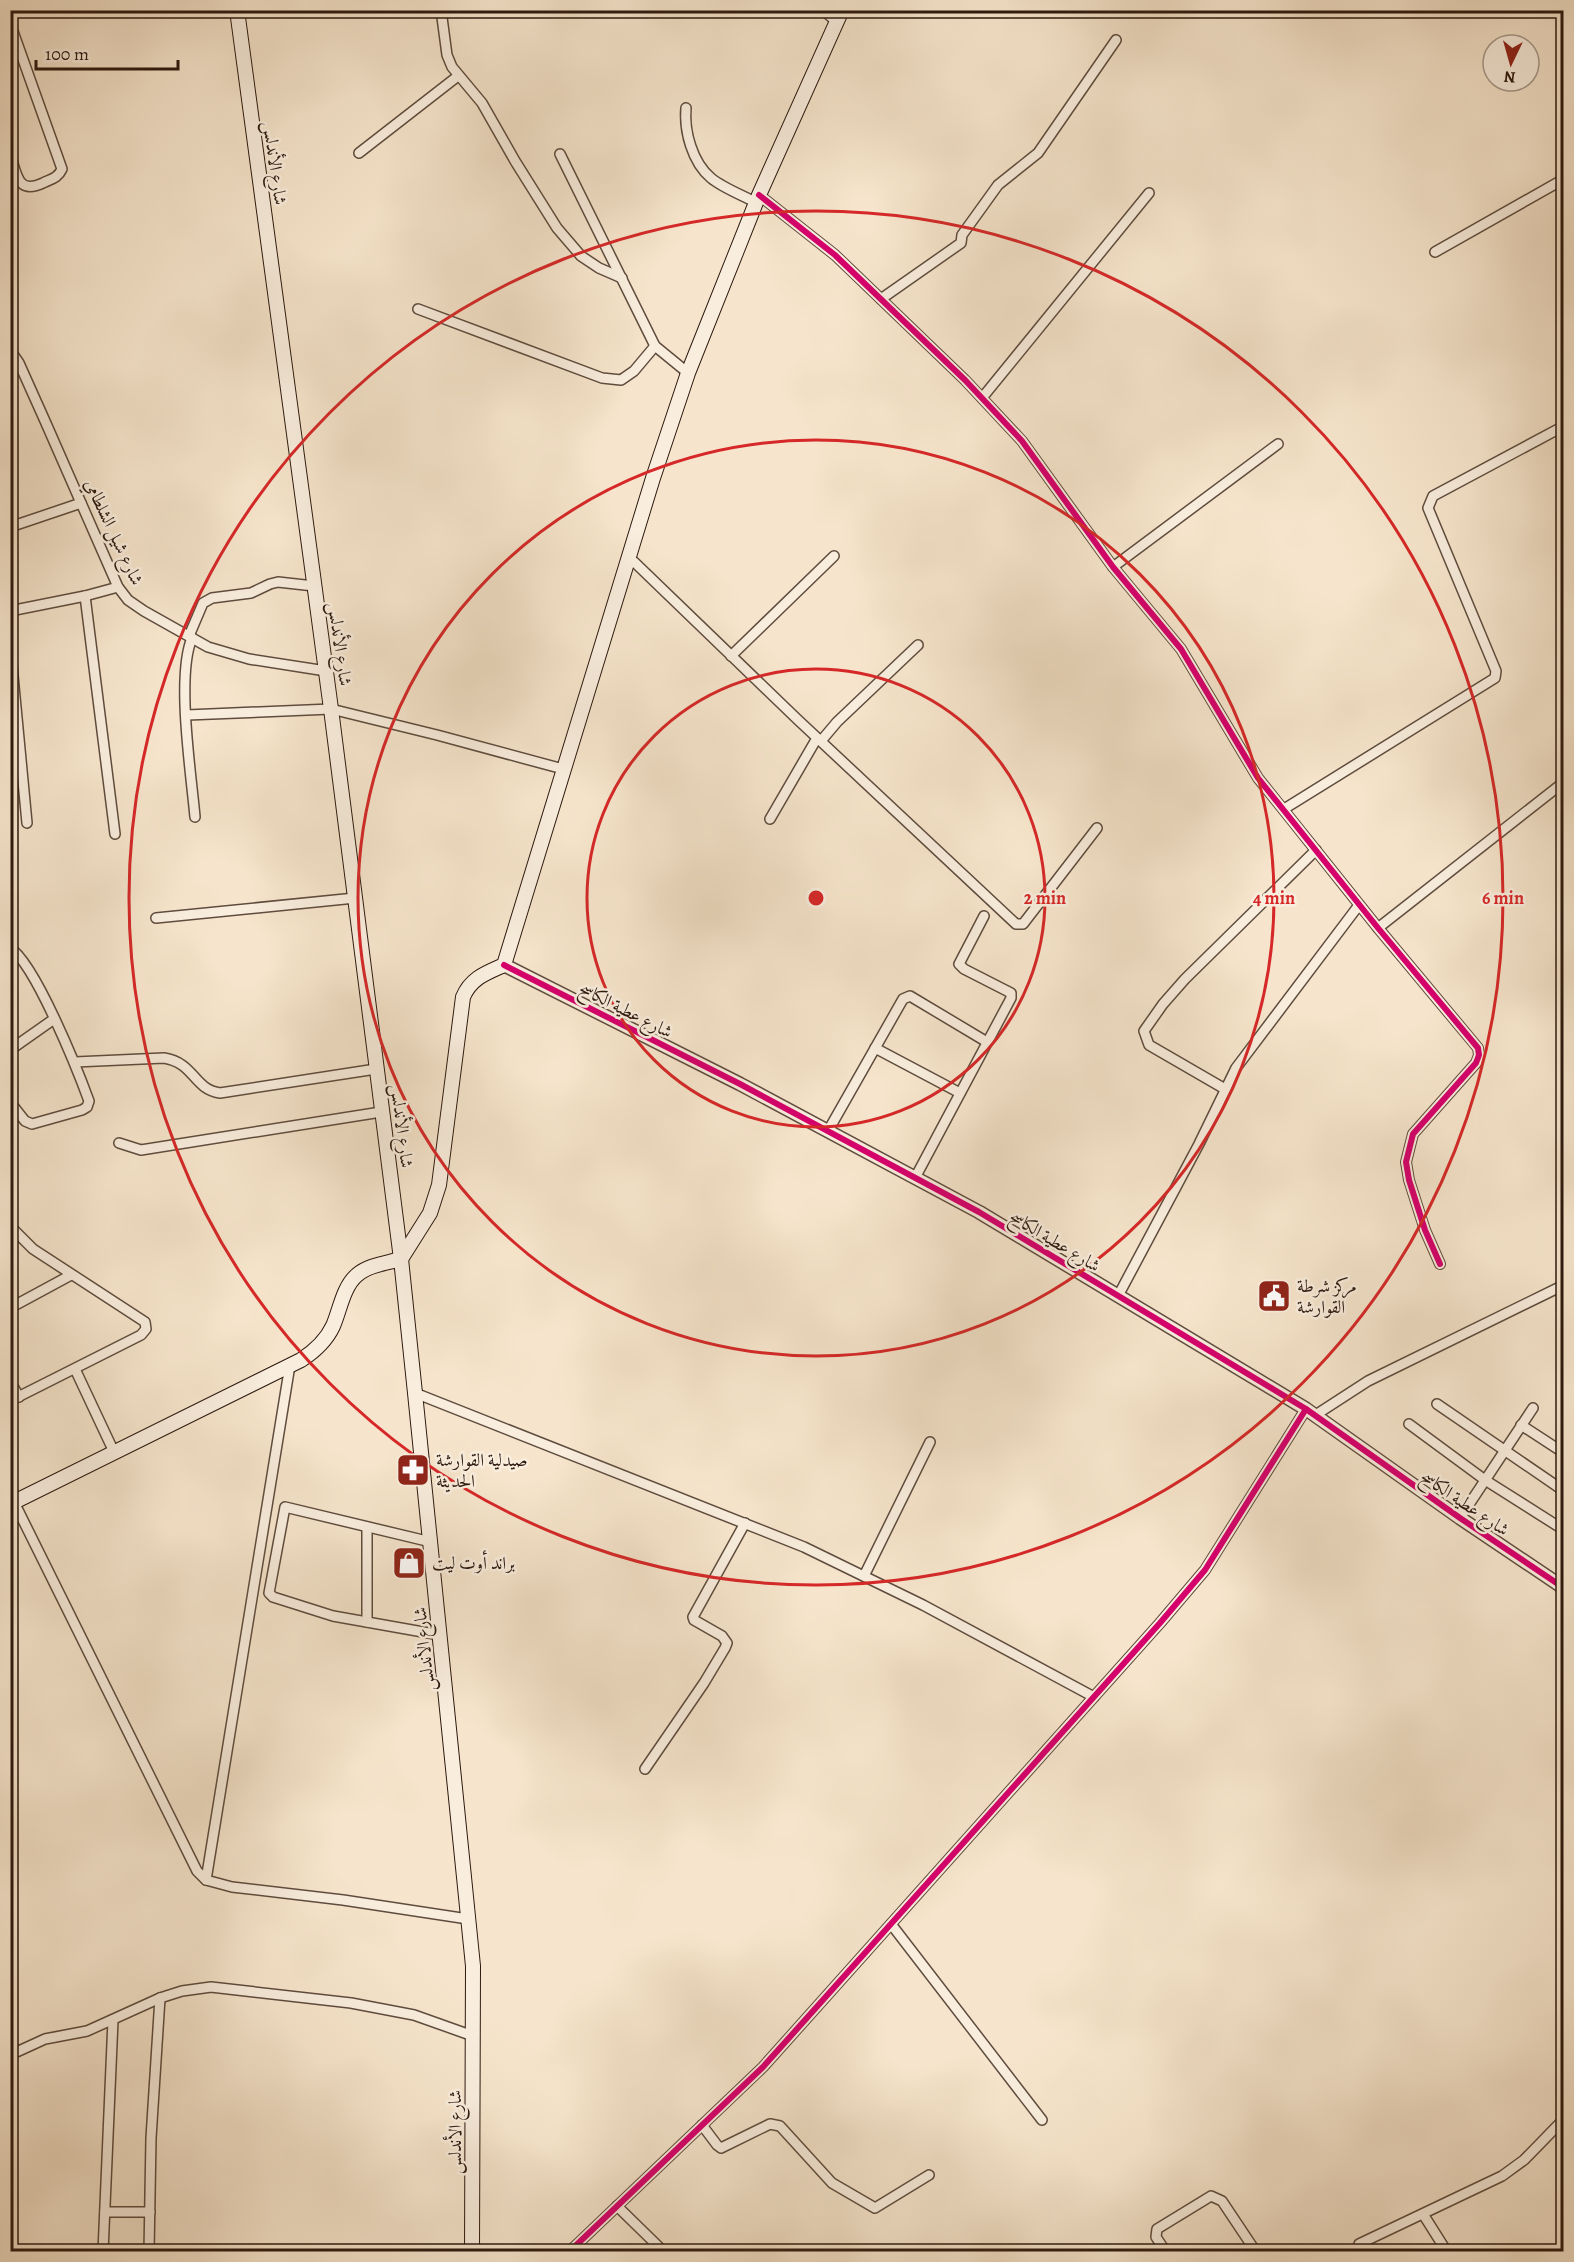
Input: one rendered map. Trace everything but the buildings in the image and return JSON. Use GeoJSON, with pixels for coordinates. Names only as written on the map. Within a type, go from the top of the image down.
{"type":"FeatureCollection","features":[{"type":"Feature","properties":{"kind":"main road","name":"شارع الأندلس"},"geometry":{"type":"LineString","coordinates":[[237,10],[331,709],[415,1393],[474,1986],[472,2252]]}},
{"type":"Feature","properties":{"kind":"main road"},"geometry":{"type":"LineString","coordinates":[[12,1503],[290,1365],[313,1351],[324,1341],[333,1327],[345,1294],[355,1276],[367,1269],[400,1259],[430,1213],[439,1185],[463,997],[473,980],[504,965],[629,557],[688,374],[758,199],[840,16]]}},
{"type":"Feature","properties":{"kind":"street"},"geometry":{"type":"LineString","coordinates":[[441,10],[447,55],[458,76],[482,103],[557,228],[581,256],[599,268],[622,278]]}},
{"type":"Feature","properties":{"kind":"street"},"geometry":{"type":"LineString","coordinates":[[823,10],[840,16]]}},
{"type":"Feature","properties":{"kind":"street"},"geometry":{"type":"LineString","coordinates":[[10,154],[19,179],[23,186],[28,188],[33,188],[58,176],[62,169],[11,28]]}},
{"type":"Feature","properties":{"kind":"street"},"geometry":{"type":"LineString","coordinates":[[881,299],[962,243],[962,235],[993,190],[1038,153],[1116,40]]}},
{"type":"Feature","properties":{"kind":"street"},"geometry":{"type":"LineString","coordinates":[[359,153],[458,76]]}},
{"type":"Feature","properties":{"kind":"street"},"geometry":{"type":"LineString","coordinates":[[686,108],[684,124],[687,134],[703,170],[713,180],[758,199],[835,255],[1022,441],[1113,567],[1181,648],[1258,778],[1359,905],[1478,1048],[1479,1055],[1476,1063],[1413,1134],[1406,1161],[1409,1180],[1419,1211],[1440,1264]]}},
{"type":"Feature","properties":{"kind":"street"},"geometry":{"type":"LineString","coordinates":[[560,154],[655,346],[688,374]]}},
{"type":"Feature","properties":{"kind":"street"},"geometry":{"type":"LineString","coordinates":[[1435,252],[1563,179]]}},
{"type":"Feature","properties":{"kind":"street"},"geometry":{"type":"LineString","coordinates":[[981,398],[1149,193]]}},
{"type":"Feature","properties":{"kind":"street"},"geometry":{"type":"LineString","coordinates":[[418,309],[602,378],[621,380],[634,371],[655,346]]}},
{"type":"Feature","properties":{"kind":"street","name":"شارع شيل الشلطامي"},"geometry":{"type":"LineString","coordinates":[[10,350],[19,363],[118,587],[128,600],[208,647],[229,655],[326,671]]}},
{"type":"Feature","properties":{"kind":"street"},"geometry":{"type":"LineString","coordinates":[[1284,809],[1495,678],[1496,671],[1428,508],[1429,501],[1433,496],[1563,426]]}},
{"type":"Feature","properties":{"kind":"street"},"geometry":{"type":"LineString","coordinates":[[1113,567],[1278,444]]}},
{"type":"Feature","properties":{"kind":"street"},"geometry":{"type":"LineString","coordinates":[[10,527],[81,503]]}},
{"type":"Feature","properties":{"kind":"street"},"geometry":{"type":"LineString","coordinates":[[731,656],[834,556]]}},
{"type":"Feature","properties":{"kind":"street"},"geometry":{"type":"LineString","coordinates":[[629,557],[819,740],[1016,924],[1023,924],[1097,828]]}},
{"type":"Feature","properties":{"kind":"street"},"geometry":{"type":"LineString","coordinates":[[195,817],[187,715],[186,659],[190,637],[203,603],[212,598],[251,593],[278,582],[314,586]]}},
{"type":"Feature","properties":{"kind":"street"},"geometry":{"type":"LineString","coordinates":[[10,611],[86,596],[118,587]]}},
{"type":"Feature","properties":{"kind":"street"},"geometry":{"type":"LineString","coordinates":[[86,596],[115,834]]}},
{"type":"Feature","properties":{"kind":"street"},"geometry":{"type":"LineString","coordinates":[[10,644],[27,823]]}},
{"type":"Feature","properties":{"kind":"street"},"geometry":{"type":"LineString","coordinates":[[770,819],[819,740],[918,645]]}},
{"type":"Feature","properties":{"kind":"street"},"geometry":{"type":"LineString","coordinates":[[187,715],[331,709],[563,769]]}},
{"type":"Feature","properties":{"kind":"street"},"geometry":{"type":"LineString","coordinates":[[1378,928],[1563,782]]}},
{"type":"Feature","properties":{"kind":"street"},"geometry":{"type":"LineString","coordinates":[[1225,1089],[1149,1045],[1144,1031],[1185,979],[1316,850]]}},
{"type":"Feature","properties":{"kind":"street"},"geometry":{"type":"LineString","coordinates":[[156,918],[355,898]]}},
{"type":"Feature","properties":{"kind":"street"},"geometry":{"type":"LineString","coordinates":[[1118,1296],[1199,1144],[1236,1068],[1359,905]]}},
{"type":"Feature","properties":{"kind":"street"},"geometry":{"type":"LineString","coordinates":[[915,1178],[1011,999],[1011,993],[964,969],[959,964],[984,916]]}},
{"type":"Feature","properties":{"kind":"street"},"geometry":{"type":"LineString","coordinates":[[10,948],[16,951],[25,963],[54,1019],[75,1062],[89,1101],[87,1107],[32,1124],[25,1121],[10,1102]]}},
{"type":"Feature","properties":{"kind":"street","name":"شارع عطية الكاسح"},"geometry":{"type":"LineString","coordinates":[[504,965],[740,1084],[979,1212],[1310,1412],[1563,1588]]}},
{"type":"Feature","properties":{"kind":"street"},"geometry":{"type":"LineString","coordinates":[[828,1131],[903,999],[910,996],[987,1042]]}},
{"type":"Feature","properties":{"kind":"street"},"geometry":{"type":"LineString","coordinates":[[10,1050],[54,1019]]}},
{"type":"Feature","properties":{"kind":"street"},"geometry":{"type":"LineString","coordinates":[[875,1048],[960,1094]]}},
{"type":"Feature","properties":{"kind":"street"},"geometry":{"type":"LineString","coordinates":[[75,1062],[164,1058],[175,1060],[183,1064],[210,1092],[220,1093],[376,1068]]}},
{"type":"Feature","properties":{"kind":"street"},"geometry":{"type":"LineString","coordinates":[[119,1143],[141,1150],[381,1112]]}},
{"type":"Feature","properties":{"kind":"street"},"geometry":{"type":"LineString","coordinates":[[10,1226],[33,1249],[145,1322],[146,1329],[141,1335],[15,1399],[10,1381]]}},
{"type":"Feature","properties":{"kind":"street"},"geometry":{"type":"LineString","coordinates":[[10,1308],[71,1275]]}},
{"type":"Feature","properties":{"kind":"street"},"geometry":{"type":"LineString","coordinates":[[569,2252],[763,2067],[1094,1697],[1205,1570],[1310,1412],[1563,1285]]}},
{"type":"Feature","properties":{"kind":"street"},"geometry":{"type":"LineString","coordinates":[[206,1880],[290,1365]]}},
{"type":"Feature","properties":{"kind":"street"},"geometry":{"type":"LineString","coordinates":[[75,1369],[114,1452]]}},
{"type":"Feature","properties":{"kind":"street"},"geometry":{"type":"LineString","coordinates":[[415,1393],[804,1547],[923,1605],[1094,1697]]}},
{"type":"Feature","properties":{"kind":"street"},"geometry":{"type":"LineString","coordinates":[[1437,1404],[1563,1491]]}},
{"type":"Feature","properties":{"kind":"street"},"geometry":{"type":"LineString","coordinates":[[1460,1518],[1533,1408]]}},
{"type":"Feature","properties":{"kind":"street"},"geometry":{"type":"LineString","coordinates":[[1409,1424],[1485,1480],[1563,1530]]}},
{"type":"Feature","properties":{"kind":"street"},"geometry":{"type":"LineString","coordinates":[[1521,1425],[1563,1453]]}},
{"type":"Feature","properties":{"kind":"street"},"geometry":{"type":"LineString","coordinates":[[864,1576],[930,1442]]}},
{"type":"Feature","properties":{"kind":"street"},"geometry":{"type":"LineString","coordinates":[[12,1503],[197,1870],[206,1880],[217,1885],[343,1900],[468,1919]]}},
{"type":"Feature","properties":{"kind":"street"},"geometry":{"type":"LineString","coordinates":[[430,1542],[284,1507],[269,1593],[273,1597],[333,1616],[440,1635]]}},
{"type":"Feature","properties":{"kind":"street"},"geometry":{"type":"LineString","coordinates":[[645,1769],[725,1648],[727,1643],[722,1636],[694,1620],[693,1617],[745,1523]]}},
{"type":"Feature","properties":{"kind":"street"},"geometry":{"type":"LineString","coordinates":[[367,1527],[367,1622]]}},
{"type":"Feature","properties":{"kind":"street"},"geometry":{"type":"LineString","coordinates":[[891,1924],[1042,2120]]}},
{"type":"Feature","properties":{"kind":"street"},"geometry":{"type":"LineString","coordinates":[[10,2055],[45,2039],[74,2035],[160,1998],[182,1991],[211,1987],[351,2003],[414,2015],[473,2036]]}},
{"type":"Feature","properties":{"kind":"street"},"geometry":{"type":"LineString","coordinates":[[148,2252],[151,2138],[160,1998]]}},
{"type":"Feature","properties":{"kind":"street"},"geometry":{"type":"LineString","coordinates":[[103,2252],[113,2020]]}},
{"type":"Feature","properties":{"kind":"street"},"geometry":{"type":"LineString","coordinates":[[1357,2252],[1359,2244],[1502,2176],[1524,2160],[1563,2118]]}},
{"type":"Feature","properties":{"kind":"street"},"geometry":{"type":"LineString","coordinates":[[702,2125],[721,2148],[770,2124],[780,2126],[832,2183],[875,2208],[929,2175]]}},
{"type":"Feature","properties":{"kind":"street"},"geometry":{"type":"LineString","coordinates":[[1166,2252],[1156,2236],[1157,2229],[1211,2196],[1222,2200],[1256,2252]]}},
{"type":"Feature","properties":{"kind":"street"},"geometry":{"type":"LineString","coordinates":[[617,2206],[664,2252]]}},
{"type":"Feature","properties":{"kind":"street"},"geometry":{"type":"LineString","coordinates":[[105,2212],[150,2212]]}},
{"type":"Feature","properties":{"kind":"street"},"geometry":{"type":"LineString","coordinates":[[1422,2214],[1447,2252]]}},
{"type":"Feature","properties":{"kind":"cycle path"},"geometry":{"type":"LineString","coordinates":[[759,195],[835,255],[965,380],[1022,441],[1113,567],[1181,649],[1258,778],[1478,1048],[1479,1055],[1476,1063],[1413,1134],[1406,1162],[1409,1180],[1425,1230],[1440,1264]]}},
{"type":"Feature","properties":{"kind":"cycle path"},"geometry":{"type":"LineString","coordinates":[[504,965],[740,1084],[979,1212],[1306,1409],[1564,1588]]}},
{"type":"Feature","properties":{"kind":"cycle path"},"geometry":{"type":"LineString","coordinates":[[569,2252],[763,2067],[1160,1623],[1205,1570],[1306,1409]]}},
{"type":"Feature","properties":{"kind":"place","name":"مركز شرطة القوارشة"},"geometry":{"type":"Point","coordinates":[1274,1296]}},
{"type":"Feature","properties":{"kind":"place","name":"صيدلية القوارشة الحديثة"},"geometry":{"type":"Point","coordinates":[413,1470]}},
{"type":"Feature","properties":{"kind":"place","name":"براند أوت ليت"},"geometry":{"type":"Point","coordinates":[409,1563]}}]}
